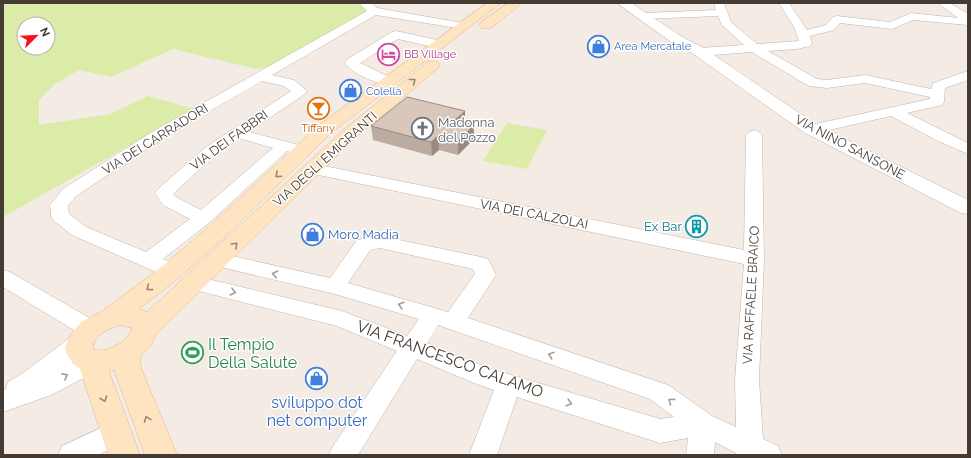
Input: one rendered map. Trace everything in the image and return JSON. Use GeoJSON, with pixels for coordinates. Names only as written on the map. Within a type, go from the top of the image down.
{"type":"FeatureCollection","features":[{"type":"Feature","properties":{"kind":"main road","name":"VIA DEGLI EMIGRANTI"},"geometry":{"type":"LineString","coordinates":[[495,3],[325,129],[221,228],[93,338],[103,362],[126,354],[140,342],[144,336],[145,329],[196,283],[273,206],[314,169],[348,135],[409,84],[516,3]]}},
{"type":"Feature","properties":{"kind":"main road"},"geometry":{"type":"LineString","coordinates":[[120,444],[96,376],[93,338],[131,316],[139,318],[144,323],[145,329]]}},
{"type":"Feature","properties":{"kind":"main road"},"geometry":{"type":"LineString","coordinates":[[126,354],[127,368],[161,455]]}},
{"type":"Feature","properties":{"kind":"street","name":"VIA NINO SANSONE"},"geometry":{"type":"LineString","coordinates":[[623,3],[648,16]]}},
{"type":"Feature","properties":{"kind":"street","name":"VIA NINO SANSONE"},"geometry":{"type":"LineString","coordinates":[[634,3],[678,41],[698,51],[811,129],[968,208]]}},
{"type":"Feature","properties":{"kind":"street"},"geometry":{"type":"LineString","coordinates":[[698,51],[806,43],[804,34],[784,3]]}},
{"type":"Feature","properties":{"kind":"street"},"geometry":{"type":"LineString","coordinates":[[943,3],[968,21]]}},
{"type":"Feature","properties":{"kind":"street"},"geometry":{"type":"LineString","coordinates":[[369,7],[462,26]]}},
{"type":"Feature","properties":{"kind":"street","name":"VIA DEI CARRADORI"},"geometry":{"type":"LineString","coordinates":[[172,271],[79,231],[60,216],[59,205],[69,193],[157,135],[260,76],[369,7]]}},
{"type":"Feature","properties":{"kind":"street"},"geometry":{"type":"LineString","coordinates":[[648,16],[721,8],[726,23],[754,48],[814,83],[827,84],[865,79],[937,94]]}},
{"type":"Feature","properties":{"kind":"street"},"geometry":{"type":"LineString","coordinates":[[804,34],[830,28],[837,19],[892,26],[911,16],[968,21]]}},
{"type":"Feature","properties":{"kind":"street"},"geometry":{"type":"LineString","coordinates":[[388,81],[371,75],[351,63],[396,35],[438,44]]}},
{"type":"Feature","properties":{"kind":"street"},"geometry":{"type":"LineString","coordinates":[[811,129],[937,102],[938,86],[968,75]]}},
{"type":"Feature","properties":{"kind":"street","name":"VIA DEI FABBRI"},"geometry":{"type":"LineString","coordinates":[[203,218],[169,201],[164,193],[175,181],[207,154],[300,91],[289,83],[260,76]]}},
{"type":"Feature","properties":{"kind":"street"},"geometry":{"type":"LineString","coordinates":[[894,112],[968,149]]}},
{"type":"Feature","properties":{"kind":"street"},"geometry":{"type":"LineString","coordinates":[[236,133],[303,151]]}},
{"type":"Feature","properties":{"kind":"street","name":"VIA RAFFAELE BRAICO"},"geometry":{"type":"LineString","coordinates":[[754,135],[754,259],[747,380],[756,452]]}},
{"type":"Feature","properties":{"kind":"street"},"geometry":{"type":"LineString","coordinates":[[148,261],[203,218],[284,146]]}},
{"type":"Feature","properties":{"kind":"street","name":"VIA DEI CALZOLAI"},"geometry":{"type":"LineString","coordinates":[[314,169],[754,259]]}},
{"type":"Feature","properties":{"kind":"street"},"geometry":{"type":"LineString","coordinates":[[335,287],[364,244],[380,242],[481,264],[486,275],[444,318],[412,347],[343,455]]}},
{"type":"Feature","properties":{"kind":"street"},"geometry":{"type":"LineString","coordinates":[[219,260],[335,287],[444,318],[659,392],[703,424],[756,452]]}},
{"type":"Feature","properties":{"kind":"street"},"geometry":{"type":"LineString","coordinates":[[3,276],[93,338]]}},
{"type":"Feature","properties":{"kind":"street","name":"VIA FRANCESCO CALAMO"},"geometry":{"type":"LineString","coordinates":[[196,283],[342,319],[483,376],[660,431],[703,424]]}},
{"type":"Feature","properties":{"kind":"street"},"geometry":{"type":"LineString","coordinates":[[3,397],[32,380],[93,338]]}},
{"type":"Feature","properties":{"kind":"street"},"geometry":{"type":"LineString","coordinates":[[3,401],[42,388],[93,338]]}},
{"type":"Feature","properties":{"kind":"street"},"geometry":{"type":"LineString","coordinates":[[483,455],[509,384]]}},
{"type":"Feature","properties":{"kind":"street"},"geometry":{"type":"LineString","coordinates":[[700,455],[703,424]]}},
{"type":"Feature","properties":{"kind":"street"},"geometry":{"type":"LineString","coordinates":[[72,455],[120,444]]}},
{"type":"Feature","properties":{"kind":"green space"},"geometry":{"type":"Polygon","coordinates":[[[3,3],[355,3],[369,10],[269,67],[256,69],[173,49],[111,77],[79,70],[55,84],[39,100],[39,125],[110,114],[148,96],[194,109],[3,217],[3,3]]]}},
{"type":"Feature","properties":{"kind":"green space"},"geometry":{"type":"Polygon","coordinates":[[[507,123],[547,130],[527,169],[483,161],[507,123]]]}},
{"type":"Feature","properties":{"kind":"building"},"geometry":{"type":"Polygon","coordinates":[[[407,97],[465,111],[455,120],[474,125],[458,141],[438,136],[431,142],[371,126],[407,97]]]}},
{"type":"Feature","properties":{"kind":"place","name":"Area Mercatale"},"geometry":{"type":"Point","coordinates":[598,46]}},
{"type":"Feature","properties":{"kind":"place","name":"BB Village"},"geometry":{"type":"Point","coordinates":[388,54]}},
{"type":"Feature","properties":{"kind":"place","name":"Colella"},"geometry":{"type":"Point","coordinates":[351,91]}},
{"type":"Feature","properties":{"kind":"place","name":"Tiffany"},"geometry":{"type":"Point","coordinates":[318,108]}},
{"type":"Feature","properties":{"kind":"place","name":"Madonna del Pozzo"},"geometry":{"type":"Point","coordinates":[423,129]}},
{"type":"Feature","properties":{"kind":"place","name":"Ex Bar"},"geometry":{"type":"Point","coordinates":[697,226]}},
{"type":"Feature","properties":{"kind":"place","name":"Moro Madia"},"geometry":{"type":"Point","coordinates":[312,234]}},
{"type":"Feature","properties":{"kind":"place","name":"Il Tempio Della Salute"},"geometry":{"type":"Point","coordinates":[193,353]}},
{"type":"Feature","properties":{"kind":"place","name":"sviluppo dot net computer"},"geometry":{"type":"Point","coordinates":[317,379]}}]}
